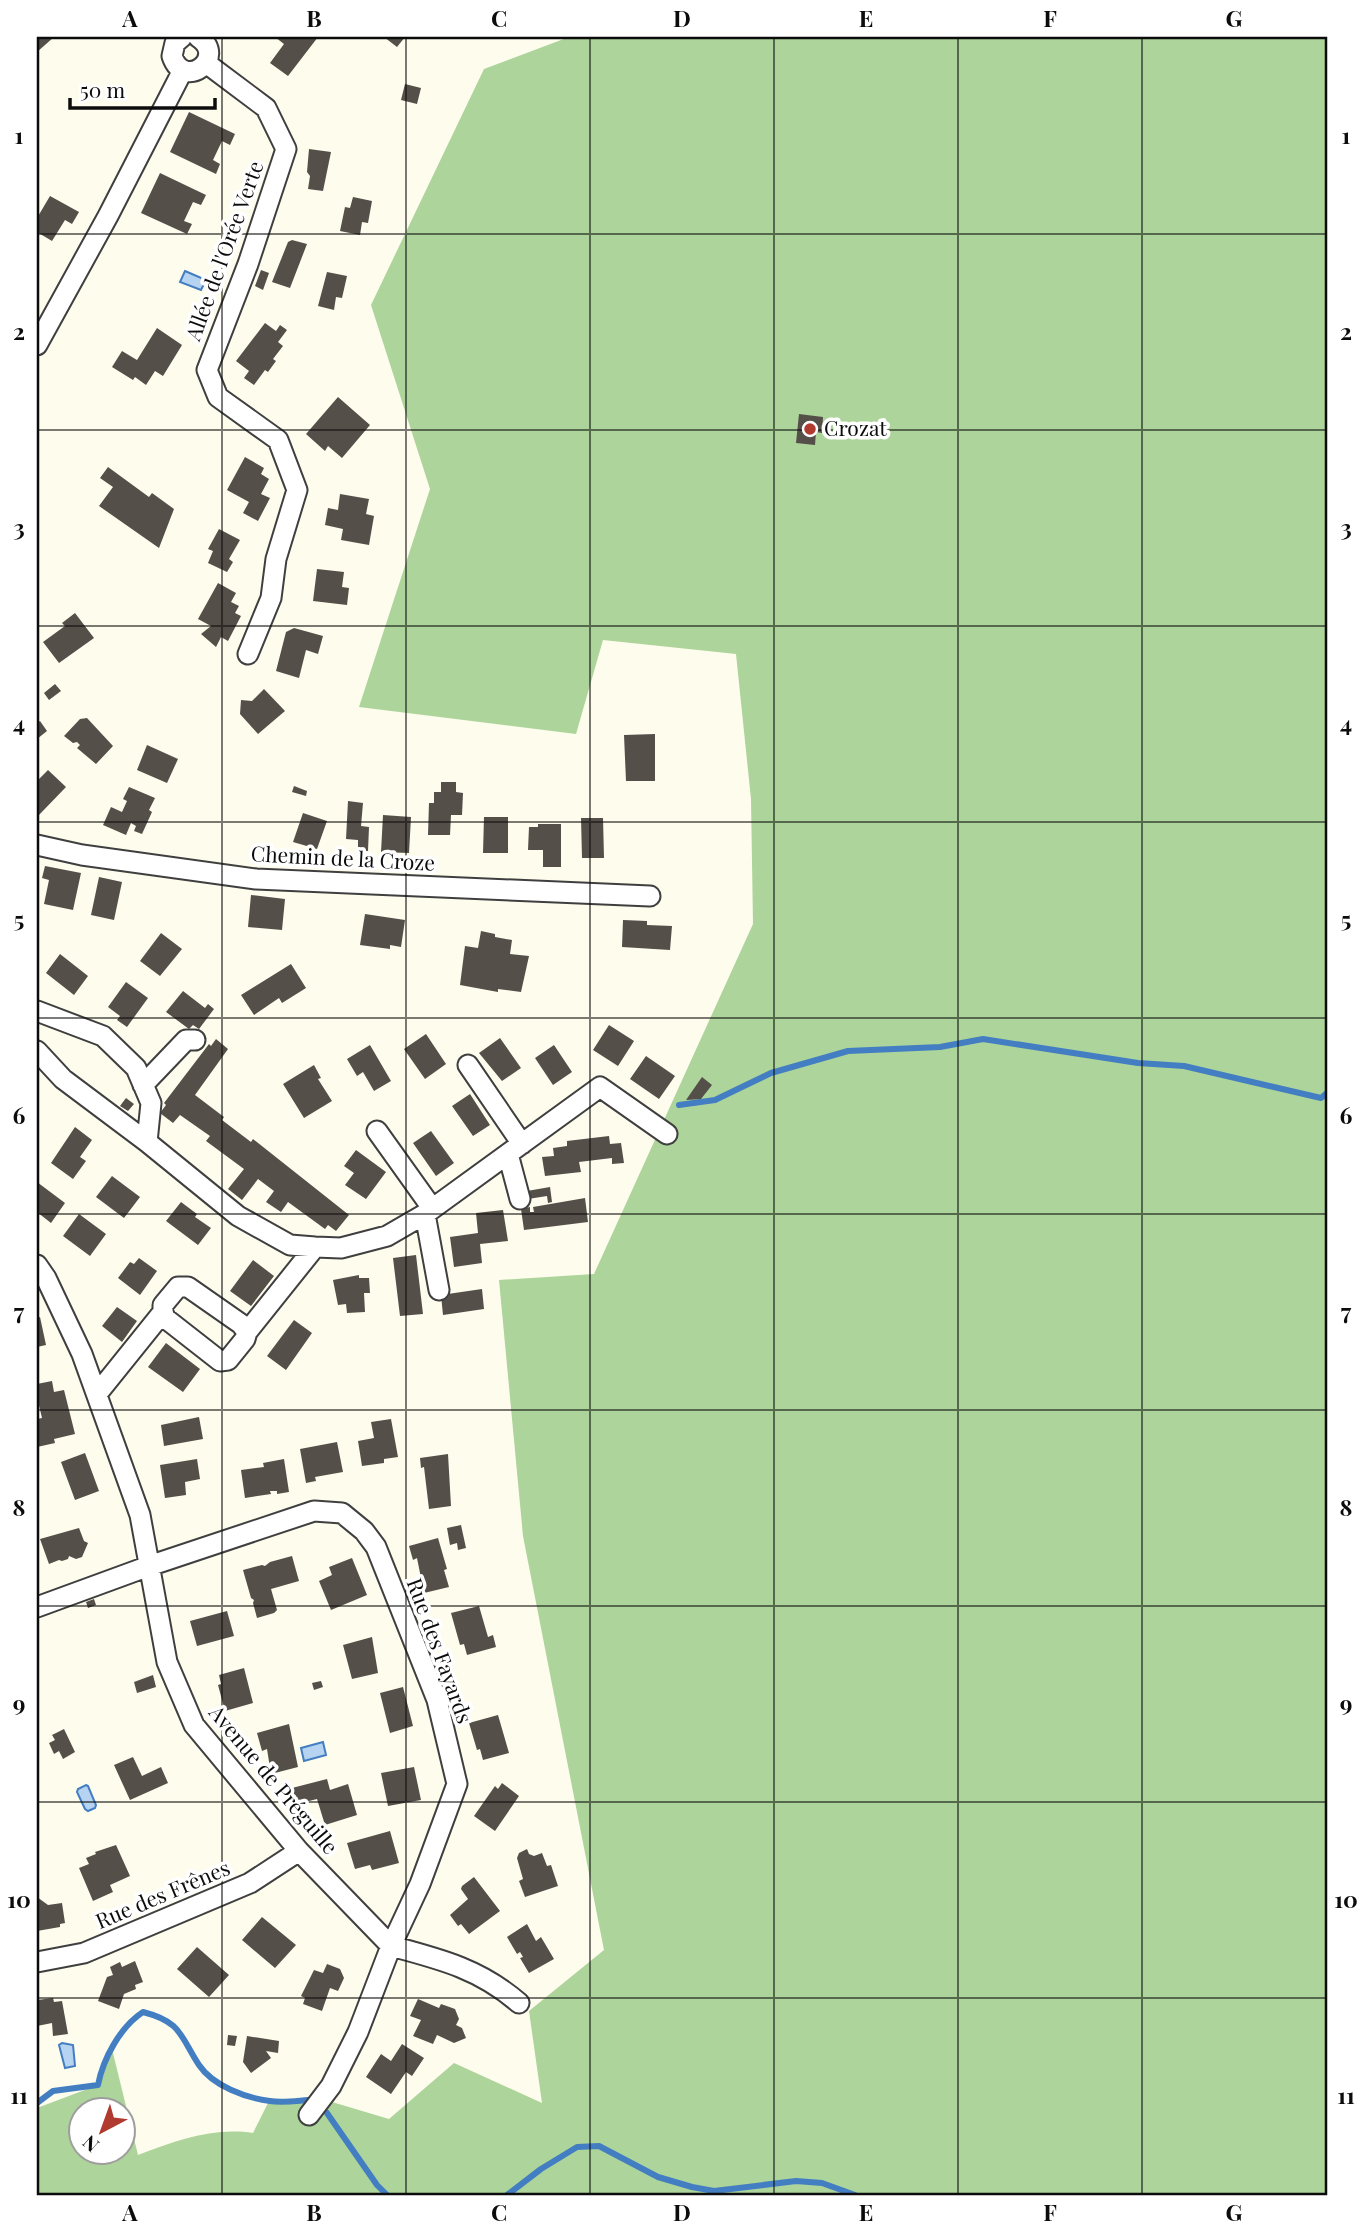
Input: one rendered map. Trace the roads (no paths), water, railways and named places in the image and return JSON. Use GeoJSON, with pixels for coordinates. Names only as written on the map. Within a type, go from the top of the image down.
{"type":"FeatureCollection","features":[{"type":"Feature","properties":{"kind":"street"},"geometry":{"type":"LineString","coordinates":[[183,37],[175,43],[172,56],[178,67],[195,71],[206,63],[208,49],[206,43],[198,37]]}},
{"type":"Feature","properties":{"kind":"street","name":"Allée de l'Orée Verte"},"geometry":{"type":"LineString","coordinates":[[206,63],[266,108],[286,149],[248,264],[207,370],[218,397],[278,440],[297,490],[276,559],[271,598],[248,654]]}},
{"type":"Feature","properties":{"kind":"street"},"geometry":{"type":"LineString","coordinates":[[38,340],[108,216],[183,70]]}},
{"type":"Feature","properties":{"kind":"street","name":"Chemin de la Croze"},"geometry":{"type":"LineString","coordinates":[[37,845],[82,855],[256,880],[650,896]]}},
{"type":"Feature","properties":{"kind":"street"},"geometry":{"type":"LineString","coordinates":[[37,1010],[103,1036],[135,1068],[151,1103],[147,1142]]}},
{"type":"Feature","properties":{"kind":"street"},"geometry":{"type":"LineString","coordinates":[[144,1085],[186,1040],[195,1040]]}},
{"type":"Feature","properties":{"kind":"street"},"geometry":{"type":"LineString","coordinates":[[37,1051],[63,1079],[147,1142],[238,1216],[290,1245],[341,1248],[387,1236],[428,1211],[600,1087],[667,1134]]}},
{"type":"Feature","properties":{"kind":"street"},"geometry":{"type":"LineString","coordinates":[[468,1065],[515,1149],[520,1199]]}},
{"type":"Feature","properties":{"kind":"street"},"geometry":{"type":"LineString","coordinates":[[377,1131],[428,1211],[439,1290]]}},
{"type":"Feature","properties":{"kind":"street"},"geometry":{"type":"LineString","coordinates":[[247,1332],[241,1324],[188,1287],[178,1287],[163,1305],[165,1318],[220,1361],[228,1360],[315,1247]]}},
{"type":"Feature","properties":{"kind":"street","name":"Avenue de Préguille"},"geometry":{"type":"LineString","coordinates":[[40,1275],[82,1354],[140,1515],[167,1662],[194,1725],[299,1851],[391,1946]]}},
{"type":"Feature","properties":{"kind":"street"},"geometry":{"type":"LineString","coordinates":[[97,1394],[163,1312]]}},
{"type":"Feature","properties":{"kind":"street","name":"Rue des Fayards"},"geometry":{"type":"LineString","coordinates":[[149,1566],[314,1511],[342,1513],[364,1531],[376,1547],[437,1700],[457,1784],[420,1884],[391,1946],[374,1994],[341,2068],[309,2115]]}},
{"type":"Feature","properties":{"kind":"street"},"geometry":{"type":"LineString","coordinates":[[37,1607],[149,1566]]}},
{"type":"Feature","properties":{"kind":"street","name":"Rue des Frênes"},"geometry":{"type":"LineString","coordinates":[[37,1962],[84,1953],[250,1883],[299,1851]]}},
{"type":"Feature","properties":{"kind":"street"},"geometry":{"type":"LineString","coordinates":[[391,1946],[452,1963],[500,1987],[519,2003]]}},
{"type":"Feature","properties":{"kind":"water"},"geometry":{"type":"Polygon","coordinates":[[[185,271],[206,280],[201,290],[180,282],[185,271]]]}},
{"type":"Feature","properties":{"kind":"water"},"geometry":{"type":"Polygon","coordinates":[[[323,1742],[326,1755],[304,1761],[301,1748],[323,1742]]]}},
{"type":"Feature","properties":{"kind":"water"},"geometry":{"type":"Polygon","coordinates":[[[86,1785],[96,1805],[88,1811],[77,1792],[86,1785]]]}},
{"type":"Feature","properties":{"kind":"water"},"geometry":{"type":"Polygon","coordinates":[[[59,2045],[73,2045],[75,2066],[65,2068],[59,2045]]]}},
{"type":"Feature","properties":{"kind":"waterway"},"geometry":{"type":"LineString","coordinates":[[679,1105],[715,1100],[771,1073],[848,1051],[940,1047],[983,1039],[1138,1063],[1184,1066],[1321,1098],[1328,1092]]}},
{"type":"Feature","properties":{"kind":"waterway"},"geometry":{"type":"LineString","coordinates":[[37,2103],[53,2091],[98,2085],[114,2044],[127,2026],[143,2012],[166,2020],[173,2026],[199,2065],[221,2085],[261,2099],[279,2102],[308,2100]]}},
{"type":"Feature","properties":{"kind":"waterway"},"geometry":{"type":"LineString","coordinates":[[327,2113],[377,2185],[387,2195]]}},
{"type":"Feature","properties":{"kind":"waterway"},"geometry":{"type":"LineString","coordinates":[[507,2195],[541,2169],[577,2147],[599,2146],[658,2177],[692,2187],[714,2191],[796,2181],[822,2183],[855,2195]]}},
{"type":"Feature","properties":{"kind":"place","name":"Crozat"},"geometry":{"type":"Point","coordinates":[810,429]}}]}
